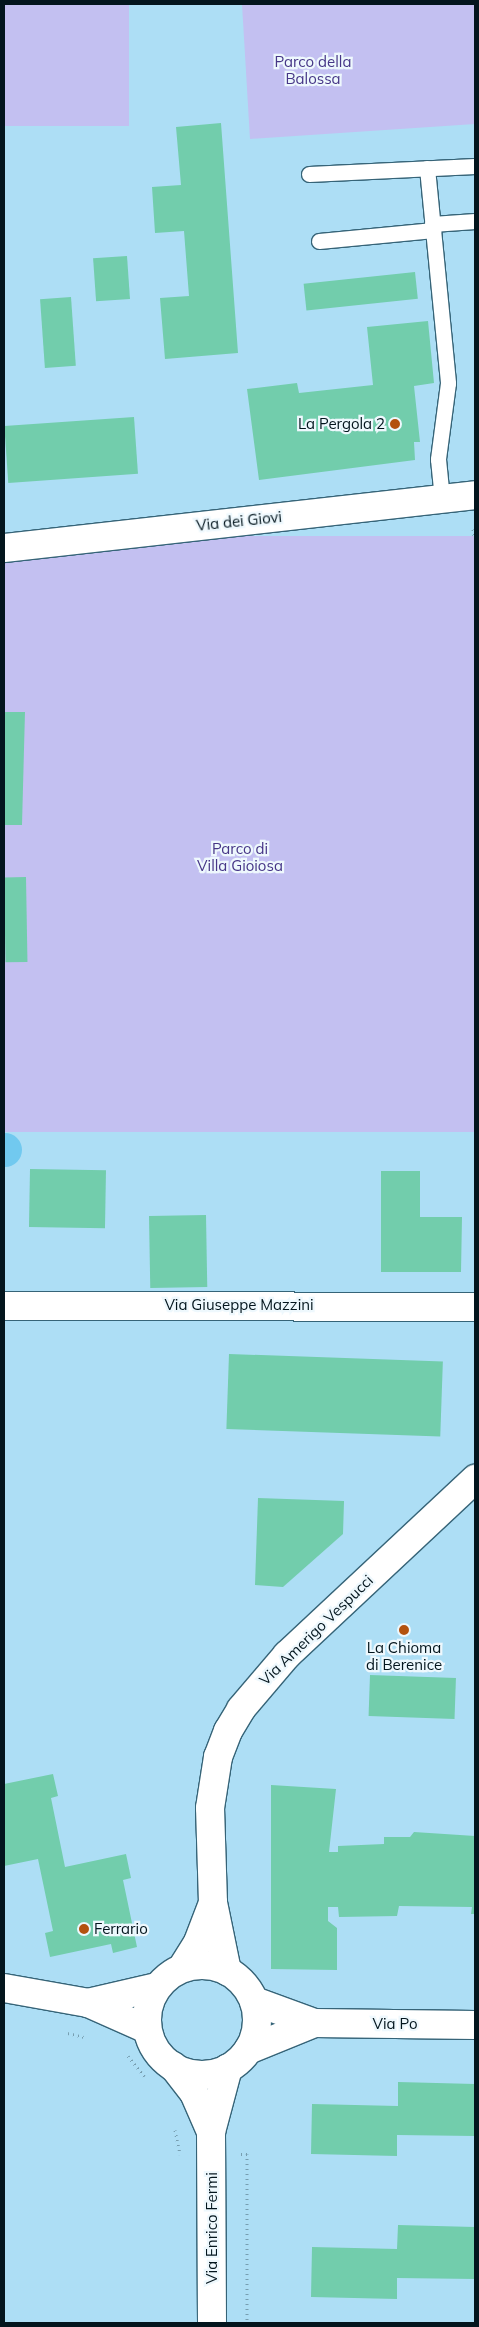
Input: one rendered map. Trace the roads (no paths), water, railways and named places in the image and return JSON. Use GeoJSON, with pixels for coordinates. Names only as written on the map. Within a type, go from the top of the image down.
{"type":"FeatureCollection","features":[{"type":"Feature","properties":{"kind":"street","name":"Via dei Giovi"},"geometry":{"type":"LineString","coordinates":[[4,548],[475,495]]}},
{"type":"Feature","properties":{"kind":"street","name":"Via Giuseppe Mazzini"},"geometry":{"type":"LineString","coordinates":[[4,1306],[475,1307]]}},
{"type":"Feature","properties":{"kind":"street","name":"Via Amerigo Vespucci"},"geometry":{"type":"LineString","coordinates":[[227,1971],[213,1903],[213,1780],[218,1757],[240,1709],[287,1655],[475,1479]]}},
{"type":"Feature","properties":{"kind":"street","name":"Via Amerigo Vespucci"},"geometry":{"type":"LineString","coordinates":[[182,1968],[198,1942],[213,1903]]}},
{"type":"Feature","properties":{"kind":"street"},"geometry":{"type":"LineString","coordinates":[[213,1966],[227,1971],[254,2001],[255,2034],[248,2050],[228,2068],[200,2074],[173,2066],[161,2056],[147,2029],[150,2000],[158,1988],[182,1968],[213,1966]]}},
{"type":"Feature","properties":{"kind":"street"},"geometry":{"type":"LineString","coordinates":[[4,1988],[88,2002],[147,2029]]}},
{"type":"Feature","properties":{"kind":"street"},"geometry":{"type":"LineString","coordinates":[[88,2002],[158,1988]]}},
{"type":"Feature","properties":{"kind":"street","name":"Via Po"},"geometry":{"type":"LineString","coordinates":[[254,2001],[314,2023],[475,2025]]}},
{"type":"Feature","properties":{"kind":"street","name":"Via Po"},"geometry":{"type":"LineString","coordinates":[[248,2050],[314,2023]]}},
{"type":"Feature","properties":{"kind":"street","name":"Via Enrico Fermi"},"geometry":{"type":"LineString","coordinates":[[173,2066],[194,2093],[211,2143]]}},
{"type":"Feature","properties":{"kind":"street","name":"Via Enrico Fermi"},"geometry":{"type":"LineString","coordinates":[[212,2323],[211,2143],[228,2068]]}},
{"type":"Feature","properties":{"kind":"lane"},"geometry":{"type":"LineString","coordinates":[[309,174],[475,166]]}},
{"type":"Feature","properties":{"kind":"lane"},"geometry":{"type":"LineString","coordinates":[[427,168],[448,383],[438,459],[442,498]]}},
{"type":"Feature","properties":{"kind":"lane"},"geometry":{"type":"LineString","coordinates":[[319,242],[475,221]]}},
{"type":"Feature","properties":{"kind":"place","name":"La Pergola 2"},"geometry":{"type":"Point","coordinates":[395,424]}},
{"type":"Feature","properties":{"kind":"place","name":"La Chioma di Berenice"},"geometry":{"type":"Point","coordinates":[404,1630]}},
{"type":"Feature","properties":{"kind":"place","name":"Ferrario"},"geometry":{"type":"Point","coordinates":[84,1929]}},
{"type":"Feature","properties":{"kind":"park label","name":"Parco della Balossa"},"geometry":{"type":"Point","coordinates":[313,70]}},
{"type":"Feature","properties":{"kind":"park label","name":"Parco di Villa Gioiosa"},"geometry":{"type":"Point","coordinates":[240,856]}}]}
